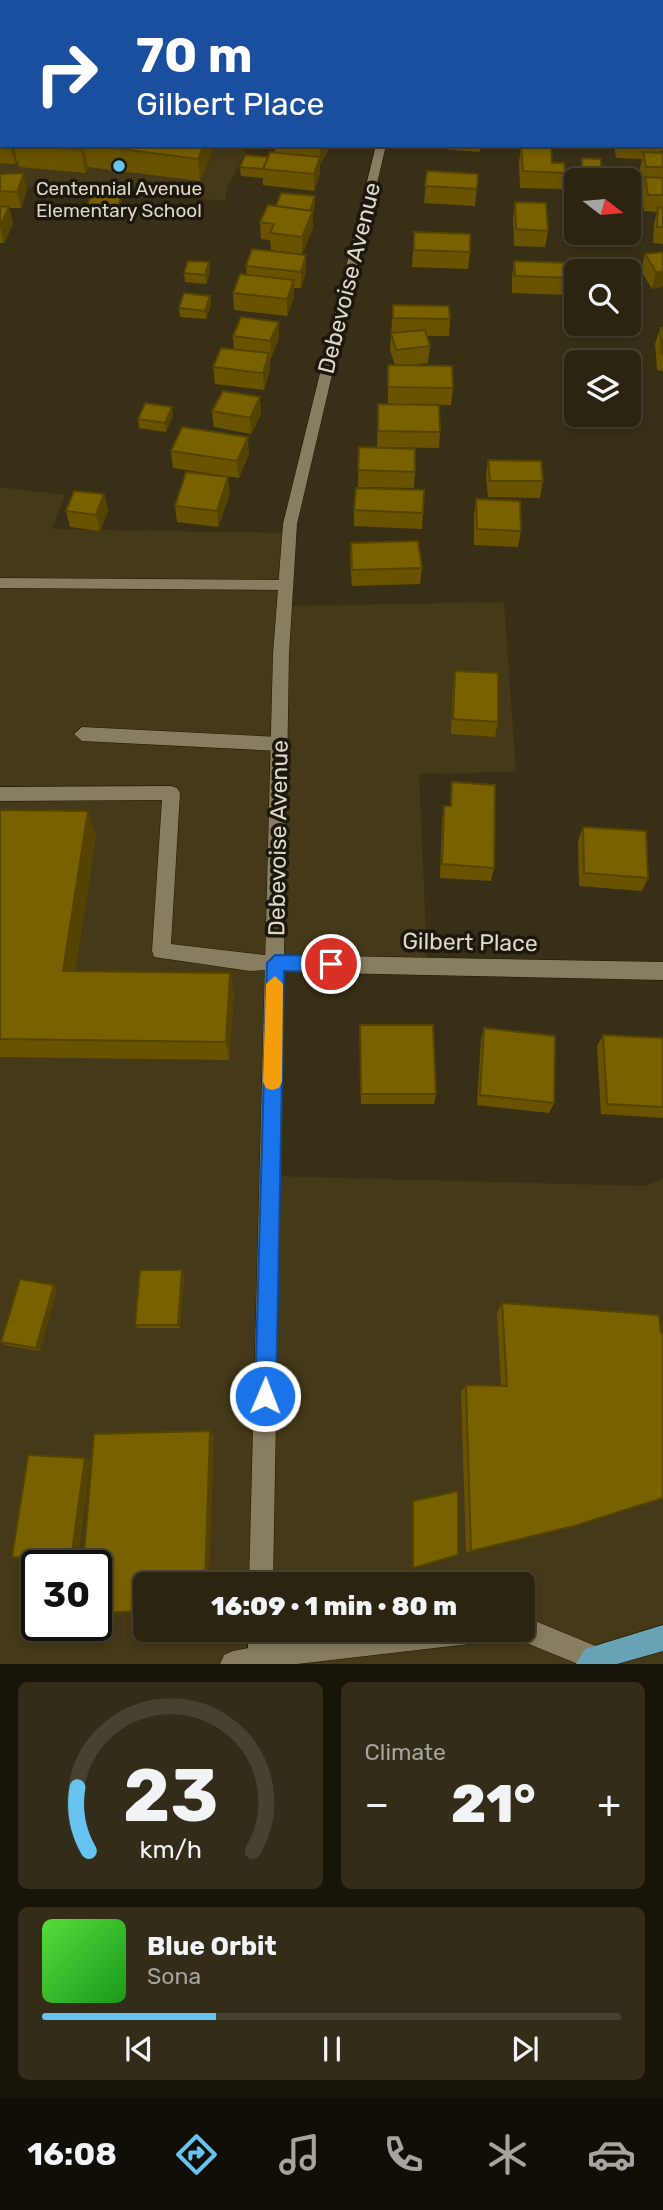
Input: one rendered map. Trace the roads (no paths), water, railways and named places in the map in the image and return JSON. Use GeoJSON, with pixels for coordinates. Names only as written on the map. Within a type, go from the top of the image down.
{"type":"FeatureCollection","features":[{"type":"Feature","properties":{"kind":"main road"},"geometry":{"type":"LineString","coordinates":[[591,1662],[663,1638]]}},
{"type":"Feature","properties":{"kind":"street","name":"Debevoise Avenue"},"geometry":{"type":"LineString","coordinates":[[261,1572],[279,744],[290,524],[381,147]]}},
{"type":"Feature","properties":{"kind":"street"},"geometry":{"type":"LineString","coordinates":[[0,583],[286,585]]}},
{"type":"Feature","properties":{"kind":"street"},"geometry":{"type":"LineString","coordinates":[[82,734],[279,744]]}},
{"type":"Feature","properties":{"kind":"street","name":"Gilbert Place"},"geometry":{"type":"LineString","coordinates":[[0,794],[171,793],[161,951],[250,963],[663,971]]}},
{"type":"Feature","properties":{"kind":"street"},"geometry":{"type":"LineString","coordinates":[[535,1635],[591,1662]]}},
{"type":"Feature","properties":{"kind":"street"},"geometry":{"type":"LineString","coordinates":[[260,1642],[260,1659]]}},
{"type":"Feature","properties":{"kind":"street"},"geometry":{"type":"LineString","coordinates":[[233,1664],[323,1646],[361,1642]]}},
{"type":"Feature","properties":{"kind":"place","name":"Centennial Avenue Elementary School"},"geometry":{"type":"Point","coordinates":[119,166]}}]}
